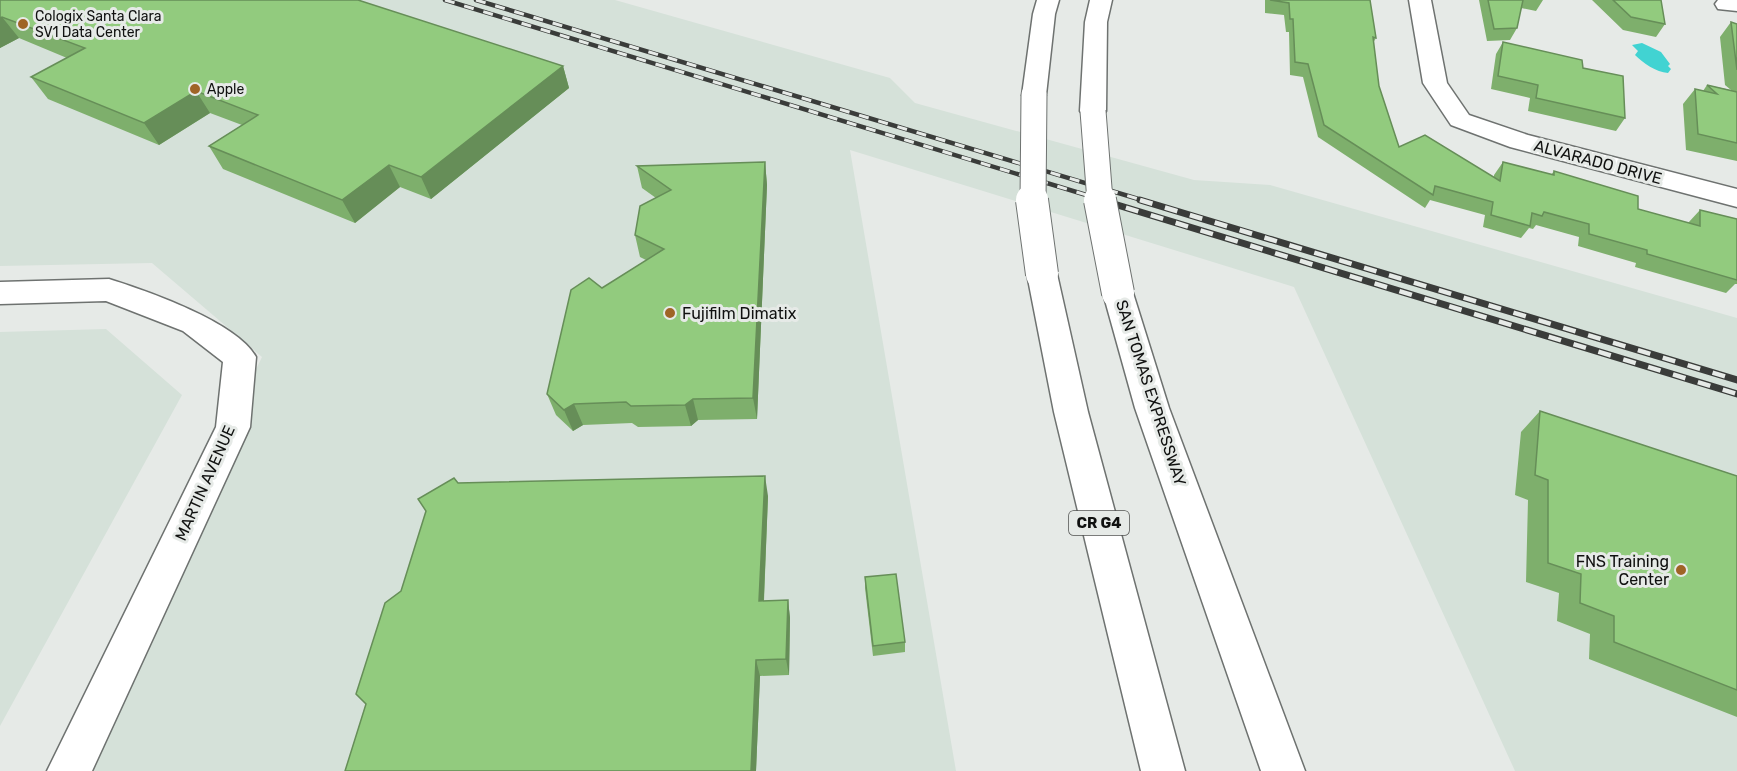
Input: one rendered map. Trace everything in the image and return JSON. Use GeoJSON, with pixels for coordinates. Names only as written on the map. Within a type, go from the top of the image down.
{"type":"FeatureCollection","features":[{"type":"Feature","properties":{"kind":"main road","name":"CR G4"},"geometry":{"type":"LineString","coordinates":[[1048,0],[1044,14],[1034,95],[1032,197],[1042,274],[1071,412],[1163,771]]}},
{"type":"Feature","properties":{"kind":"main road","name":"SAN TOMAS EXPRESSWAY"},"geometry":{"type":"LineString","coordinates":[[1101,0],[1096,22],[1093,111],[1100,202],[1118,293],[1152,408],[1283,771]]}},
{"type":"Feature","properties":{"kind":"main road","name":"ALVARADO DRIVE"},"geometry":{"type":"LineString","coordinates":[[1420,0],[1435,83],[1460,120],[1519,141],[1737,198]]}},
{"type":"Feature","properties":{"kind":"main road","name":"MARTIN AVENUE"},"geometry":{"type":"LineString","coordinates":[[0,293],[109,290],[194,323],[240,357],[233,427],[69,771]]}},
{"type":"Feature","properties":{"kind":"shaded area"},"geometry":{"type":"Polygon","coordinates":[[[0,0],[615,0],[890,78],[915,103],[1194,180],[1270,185],[1737,318],[1737,771],[1515,771],[1294,287],[850,150],[956,771],[65,771],[262,357],[152,263],[0,266],[0,0]]]}},
{"type":"Feature","properties":{"kind":"shaded area"},"geometry":{"type":"Polygon","coordinates":[[[106,329],[182,395],[0,726],[0,332],[106,329]]]}},
{"type":"Feature","properties":{"kind":"water"},"geometry":{"type":"Polygon","coordinates":[[[1642,43],[1661,52],[1670,64],[1668,66],[1671,69],[1668,73],[1650,67],[1635,55],[1638,51],[1632,45],[1642,43]]]}},
{"type":"Feature","properties":{"kind":"building"},"geometry":{"type":"Polygon","coordinates":[[[0,0],[358,0],[563,66],[421,177],[389,165],[342,200],[209,146],[258,115],[196,91],[144,123],[31,77],[85,48],[0,18],[0,0]]]}},
{"type":"Feature","properties":{"kind":"building"},"geometry":{"type":"Polygon","coordinates":[[[1270,0],[1370,0],[1376,38],[1373,37],[1379,86],[1399,147],[1425,135],[1500,181],[1503,162],[1554,175],[1554,171],[1638,196],[1638,209],[1700,226],[1700,210],[1737,219],[1737,280],[1647,254],[1647,250],[1589,234],[1589,224],[1544,212],[1542,216],[1532,213],[1530,226],[1491,215],[1493,202],[1435,186],[1433,195],[1324,125],[1308,64],[1295,62],[1293,19],[1290,19],[1289,3],[1270,0]]]}},
{"type":"Feature","properties":{"kind":"building"},"geometry":{"type":"Polygon","coordinates":[[[1488,0],[1523,0],[1517,28],[1494,29],[1488,0]]]}},
{"type":"Feature","properties":{"kind":"building"},"geometry":{"type":"Polygon","coordinates":[[[1613,0],[1661,0],[1665,24],[1631,17],[1613,0]]]}},
{"type":"Feature","properties":{"kind":"building"},"geometry":{"type":"Polygon","coordinates":[[[1731,22],[1737,24],[1737,70],[1731,22]]]}},
{"type":"Feature","properties":{"kind":"building"},"geometry":{"type":"Polygon","coordinates":[[[1503,42],[1582,60],[1583,68],[1623,76],[1625,118],[1536,98],[1538,85],[1498,76],[1503,42]]]}},
{"type":"Feature","properties":{"kind":"building"},"geometry":{"type":"Polygon","coordinates":[[[1707,85],[1737,92],[1737,143],[1698,134],[1695,89],[1717,94],[1707,85]]]}},
{"type":"Feature","properties":{"kind":"building","name":"Fujifilm Dimatix"},"geometry":{"type":"Polygon","coordinates":[[[765,162],[753,398],[693,399],[685,405],[631,406],[626,402],[574,404],[564,410],[547,394],[571,290],[589,278],[602,288],[664,249],[635,235],[640,206],[671,190],[637,166],[765,162]]]}},
{"type":"Feature","properties":{"kind":"building"},"geometry":{"type":"Polygon","coordinates":[[[1540,411],[1737,476],[1737,690],[1614,642],[1614,616],[1580,603],[1581,574],[1548,563],[1548,480],[1535,475],[1540,411]]]}},
{"type":"Feature","properties":{"kind":"building"},"geometry":{"type":"Polygon","coordinates":[[[765,476],[759,601],[788,600],[786,659],[756,660],[751,771],[345,771],[366,704],[356,694],[385,603],[401,591],[426,511],[418,499],[454,478],[458,483],[765,476]]]}},
{"type":"Feature","properties":{"kind":"building"},"geometry":{"type":"Polygon","coordinates":[[[896,574],[905,642],[873,646],[865,577],[896,574]]]}},
{"type":"Feature","properties":{"kind":"railway"},"geometry":{"type":"LineString","coordinates":[[445,0],[1106,201]]}},
{"type":"Feature","properties":{"kind":"railway"},"geometry":{"type":"LineString","coordinates":[[476,0],[1145,201]]}},
{"type":"Feature","properties":{"kind":"railway"},"geometry":{"type":"LineString","coordinates":[[1101,200],[1737,394]]}},
{"type":"Feature","properties":{"kind":"railway"},"geometry":{"type":"LineString","coordinates":[[1140,200],[1737,380]]}},
{"type":"Feature","properties":{"kind":"place","name":"Cologix Santa Clara SV1 Data Center"},"geometry":{"type":"Point","coordinates":[23,24]}},
{"type":"Feature","properties":{"kind":"place","name":"Apple"},"geometry":{"type":"Point","coordinates":[195,89]}},
{"type":"Feature","properties":{"kind":"place","name":"Fujifilm Dimatix"},"geometry":{"type":"Point","coordinates":[670,313]}},
{"type":"Feature","properties":{"kind":"place","name":"FNS Training Center"},"geometry":{"type":"Point","coordinates":[1681,570]}}]}
